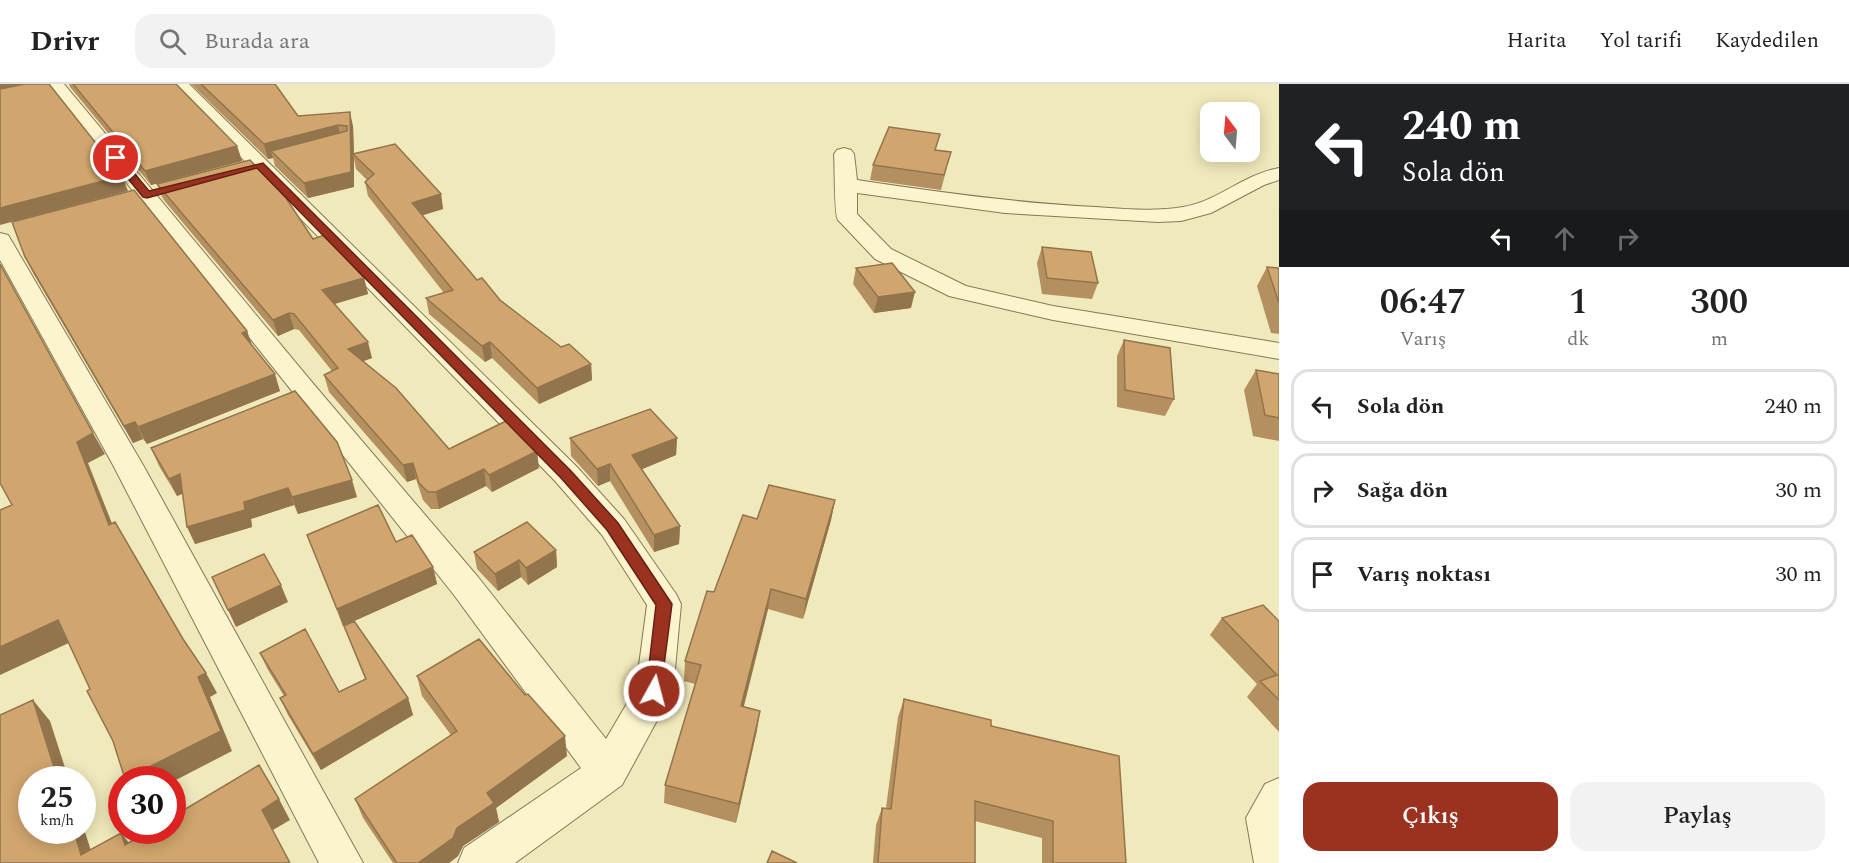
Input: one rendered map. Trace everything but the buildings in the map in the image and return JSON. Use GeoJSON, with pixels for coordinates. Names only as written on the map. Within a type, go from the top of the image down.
{"type":"FeatureCollection","features":[{"type":"Feature","properties":{"kind":"street"},"geometry":{"type":"LineString","coordinates":[[179,84],[248,168],[566,474],[613,527],[664,604],[654,691],[608,772],[479,863]]}},
{"type":"Feature","properties":{"kind":"street"},"geometry":{"type":"LineString","coordinates":[[51,86],[147,195],[295,398],[466,586],[608,772]]}},
{"type":"Feature","properties":{"kind":"street"},"geometry":{"type":"LineString","coordinates":[[844,154],[848,185],[846,215],[883,254],[958,291],[1053,313],[1279,351]]}},
{"type":"Feature","properties":{"kind":"street"},"geometry":{"type":"LineString","coordinates":[[848,185],[979,205],[1066,213],[1155,216],[1193,212],[1269,175],[1279,174]]}},
{"type":"Feature","properties":{"kind":"street"},"geometry":{"type":"LineString","coordinates":[[0,234],[11,234],[139,460],[342,863]]}},
{"type":"Feature","properties":{"kind":"street"},"geometry":{"type":"LineString","coordinates":[[1275,863],[1267,818],[1279,797]]}},
{"type":"Feature","properties":{"kind":"route"},"geometry":{"type":"LineString","coordinates":[[116,158],[147,195],[259,165],[566,474],[613,527],[664,604],[654,691]]}}]}
